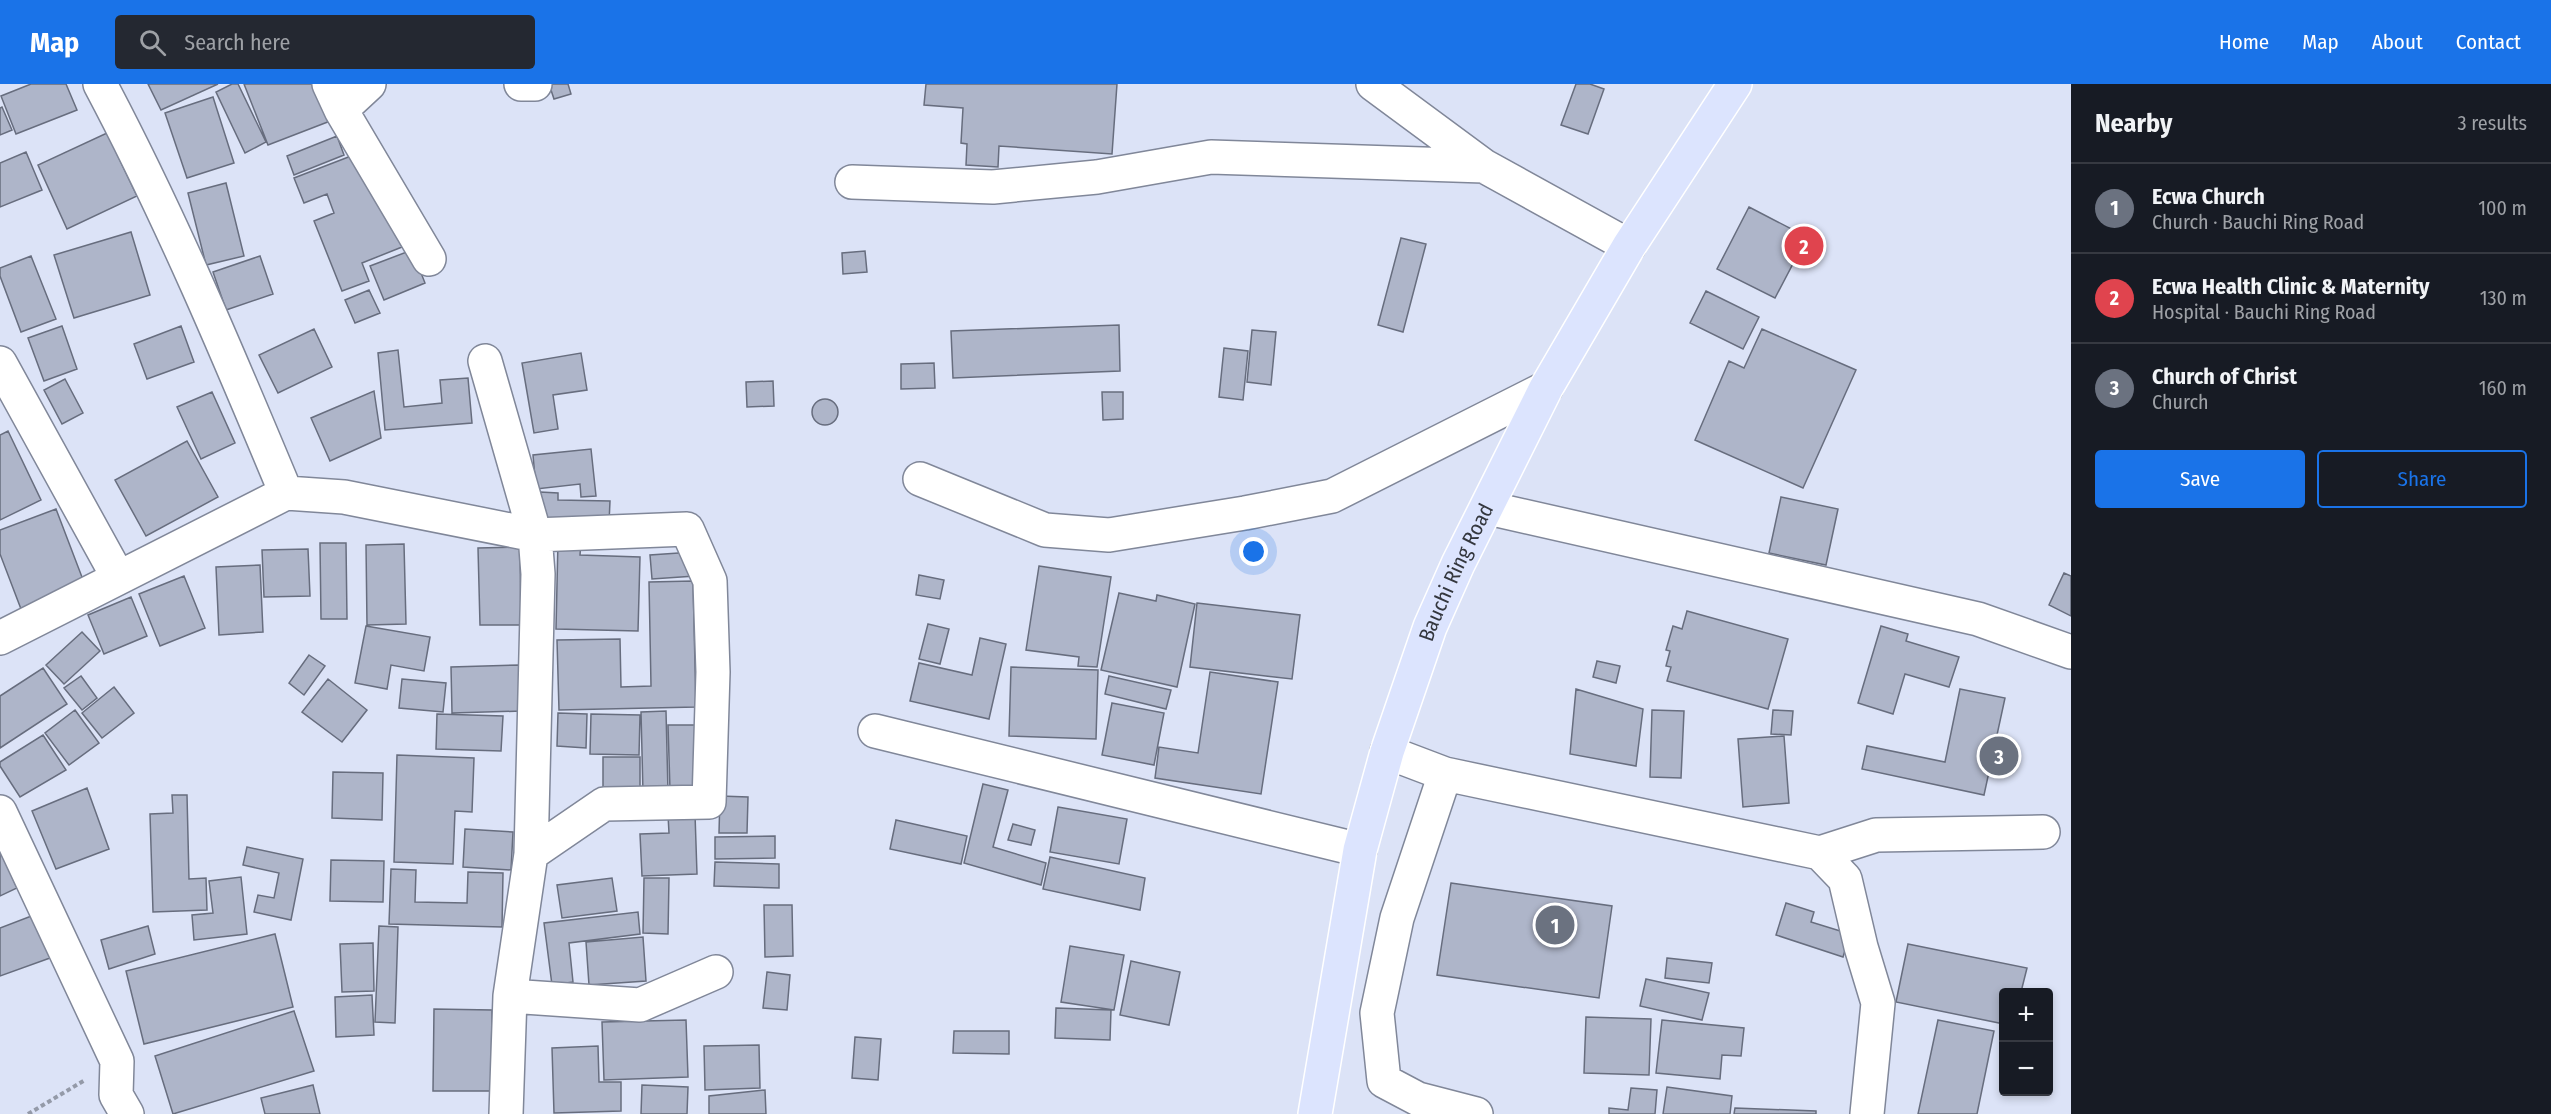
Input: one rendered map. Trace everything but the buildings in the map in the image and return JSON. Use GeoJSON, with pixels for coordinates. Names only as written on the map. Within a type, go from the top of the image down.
{"type":"FeatureCollection","features":[{"type":"Feature","properties":{"kind":"main road","name":"Bauchi Ring Road"},"geometry":{"type":"LineString","coordinates":[[1315,1114],[1360,850],[1387,752],[1430,627],[1458,564],[1546,388],[1629,246],[1735,84]]}},
{"type":"Feature","properties":{"kind":"street"},"geometry":{"type":"LineString","coordinates":[[100,84],[144,167],[286,492]]}},
{"type":"Feature","properties":{"kind":"street"},"geometry":{"type":"LineString","coordinates":[[369,84],[335,97],[429,259]]}},
{"type":"Feature","properties":{"kind":"street"},"geometry":{"type":"LineString","coordinates":[[521,84],[535,84]]}},
{"type":"Feature","properties":{"kind":"street"},"geometry":{"type":"LineString","coordinates":[[1373,84],[1484,166],[1629,246]]}},
{"type":"Feature","properties":{"kind":"street"},"geometry":{"type":"LineString","coordinates":[[852,182],[993,187],[1097,177],[1211,157],[1484,166]]}},
{"type":"Feature","properties":{"kind":"street"},"geometry":{"type":"LineString","coordinates":[[485,361],[535,535],[538,574],[531,854],[510,996],[506,1114]]}},
{"type":"Feature","properties":{"kind":"street"},"geometry":{"type":"LineString","coordinates":[[0,363],[118,577]]}},
{"type":"Feature","properties":{"kind":"street"},"geometry":{"type":"LineString","coordinates":[[920,479],[1045,530],[1109,535],[1332,496],[1546,388]]}},
{"type":"Feature","properties":{"kind":"street"},"geometry":{"type":"LineString","coordinates":[[0,638],[286,492],[344,497],[535,535],[687,529],[710,581],[713,672],[709,802],[604,804],[531,854]]}},
{"type":"Feature","properties":{"kind":"street"},"geometry":{"type":"LineString","coordinates":[[1488,508],[1978,619],[2071,652]]}},
{"type":"Feature","properties":{"kind":"street"},"geometry":{"type":"LineString","coordinates":[[875,731],[1360,850]]}},
{"type":"Feature","properties":{"kind":"street"},"geometry":{"type":"LineString","coordinates":[[1387,752],[1445,774],[1820,853],[1876,835],[2043,832]]}},
{"type":"Feature","properties":{"kind":"street"},"geometry":{"type":"LineString","coordinates":[[1445,774],[1397,918],[1377,1013],[1378,1024],[1384,1082],[1418,1099],[1476,1114]]}},
{"type":"Feature","properties":{"kind":"street"},"geometry":{"type":"LineString","coordinates":[[0,812],[117,1061],[116,1095],[127,1114]]}},
{"type":"Feature","properties":{"kind":"street"},"geometry":{"type":"LineString","coordinates":[[1820,853],[1845,879],[1861,947],[1878,1003],[1867,1114]]}},
{"type":"Feature","properties":{"kind":"street"},"geometry":{"type":"LineString","coordinates":[[510,996],[640,1005],[716,972]]}},
{"type":"Feature","properties":{"kind":"path"},"geometry":{"type":"LineString","coordinates":[[28,1114],[117,1061]]}},
{"type":"Feature","properties":{"kind":"place","name":"Ecwa Health Clinic & Maternity"},"geometry":{"type":"Point","coordinates":[1804,246]}},
{"type":"Feature","properties":{"kind":"place","name":"Church of Christ"},"geometry":{"type":"Point","coordinates":[1999,756]}},
{"type":"Feature","properties":{"kind":"place","name":"Ecwa Church"},"geometry":{"type":"Point","coordinates":[1555,925]}}]}
